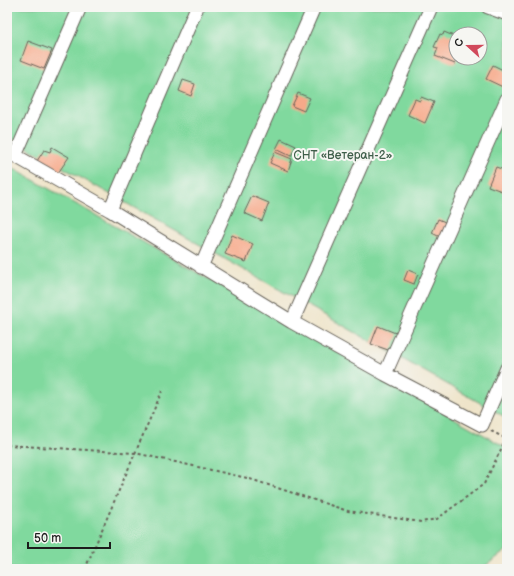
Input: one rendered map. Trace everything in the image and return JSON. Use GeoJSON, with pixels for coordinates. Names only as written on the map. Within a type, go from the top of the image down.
{"type":"FeatureCollection","features":[{"type":"Feature","properties":{"kind":"street"},"geometry":{"type":"LineString","coordinates":[[80,7],[11,154],[110,210],[292,322],[385,374],[482,425],[507,368]]}},
{"type":"Feature","properties":{"kind":"street"},"geometry":{"type":"LineString","coordinates":[[110,210],[197,7]]}},
{"type":"Feature","properties":{"kind":"street"},"geometry":{"type":"LineString","coordinates":[[201,267],[314,7]]}},
{"type":"Feature","properties":{"kind":"street"},"geometry":{"type":"LineString","coordinates":[[292,322],[431,7]]}},
{"type":"Feature","properties":{"kind":"street"},"geometry":{"type":"LineString","coordinates":[[488,7],[507,14]]}},
{"type":"Feature","properties":{"kind":"street"},"geometry":{"type":"LineString","coordinates":[[385,374],[507,99]]}},
{"type":"Feature","properties":{"kind":"path"},"geometry":{"type":"LineString","coordinates":[[85,569],[162,391]]}},
{"type":"Feature","properties":{"kind":"path"},"geometry":{"type":"LineString","coordinates":[[7,445],[135,453],[247,478],[348,510],[421,522],[437,519],[484,484],[506,439],[482,425]]}},
{"type":"Feature","properties":{"kind":"green space","name":"СНТ «Ветеран-2»"},"geometry":{"type":"Polygon","coordinates":[[[7,7],[507,7],[507,418],[7,136],[7,7]]]}},
{"type":"Feature","properties":{"kind":"green space"},"geometry":{"type":"Polygon","coordinates":[[[7,165],[507,448],[507,550],[481,569],[7,569],[7,165]]]}},
{"type":"Feature","properties":{"kind":"building"},"geometry":{"type":"Polygon","coordinates":[[[444,32],[448,34],[448,61],[435,56],[438,48],[434,47],[440,34],[443,35],[444,32]]]}},
{"type":"Feature","properties":{"kind":"building"},"geometry":{"type":"Polygon","coordinates":[[[28,41],[52,50],[44,69],[21,60],[28,41]]]}},
{"type":"Feature","properties":{"kind":"building"},"geometry":{"type":"Polygon","coordinates":[[[493,65],[507,72],[507,89],[486,79],[493,65]]]}},
{"type":"Feature","properties":{"kind":"building"},"geometry":{"type":"Polygon","coordinates":[[[183,80],[195,84],[191,96],[179,91],[183,80]]]}},
{"type":"Feature","properties":{"kind":"building"},"geometry":{"type":"Polygon","coordinates":[[[298,93],[310,98],[304,111],[292,106],[298,93]]]}},
{"type":"Feature","properties":{"kind":"building"},"geometry":{"type":"Polygon","coordinates":[[[421,97],[434,102],[425,123],[408,115],[415,99],[420,101],[421,97]]]}},
{"type":"Feature","properties":{"kind":"building"},"geometry":{"type":"Polygon","coordinates":[[[281,139],[296,146],[291,156],[276,149],[281,139]]]}},
{"type":"Feature","properties":{"kind":"building"},"geometry":{"type":"Polygon","coordinates":[[[52,147],[69,157],[58,173],[37,161],[44,150],[50,152],[52,147]]]}},
{"type":"Feature","properties":{"kind":"building"},"geometry":{"type":"Polygon","coordinates":[[[275,152],[292,159],[288,171],[270,163],[275,152]]]}},
{"type":"Feature","properties":{"kind":"building"},"geometry":{"type":"Polygon","coordinates":[[[496,167],[507,171],[507,193],[488,186],[496,167]]]}},
{"type":"Feature","properties":{"kind":"building"},"geometry":{"type":"Polygon","coordinates":[[[252,196],[269,203],[262,221],[244,213],[252,196]]]}},
{"type":"Feature","properties":{"kind":"building"},"geometry":{"type":"Polygon","coordinates":[[[438,219],[450,224],[444,239],[432,233],[438,219]]]}},
{"type":"Feature","properties":{"kind":"building"},"geometry":{"type":"Polygon","coordinates":[[[232,235],[253,244],[246,262],[225,254],[232,235]]]}},
{"type":"Feature","properties":{"kind":"building"},"geometry":{"type":"Polygon","coordinates":[[[408,270],[418,274],[414,284],[404,280],[408,270]]]}},
{"type":"Feature","properties":{"kind":"building"},"geometry":{"type":"Polygon","coordinates":[[[378,326],[398,334],[391,351],[371,344],[378,326]]]}}]}
